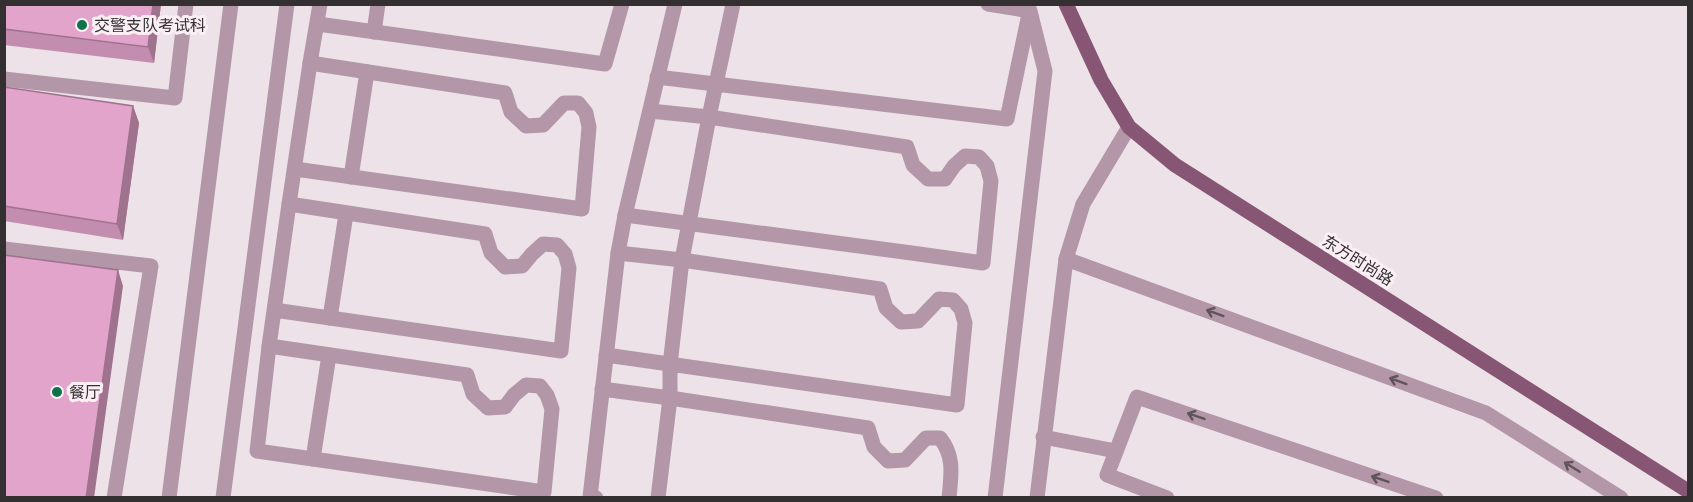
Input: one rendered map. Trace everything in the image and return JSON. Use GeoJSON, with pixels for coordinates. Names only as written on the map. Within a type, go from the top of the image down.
{"type":"FeatureCollection","features":[{"type":"Feature","properties":{"kind":"main road","name":"东方时尚路"},"geometry":{"type":"LineString","coordinates":[[1066,4],[1101,80],[1129,127],[1175,165],[1689,491]]}},
{"type":"Feature","properties":{"kind":"lane"},"geometry":{"type":"LineString","coordinates":[[4,79],[175,98],[186,4]]}},
{"type":"Feature","properties":{"kind":"lane"},"geometry":{"type":"LineString","coordinates":[[169,498],[231,4]]}},
{"type":"Feature","properties":{"kind":"lane"},"geometry":{"type":"LineString","coordinates":[[223,498],[287,4]]}},
{"type":"Feature","properties":{"kind":"lane"},"geometry":{"type":"LineString","coordinates":[[269,346],[467,375],[473,394],[488,408],[505,407],[526,385],[540,386],[547,395],[552,410],[544,492],[257,451],[269,346],[274,310],[320,4]]}},
{"type":"Feature","properties":{"kind":"lane"},"geometry":{"type":"LineString","coordinates":[[374,32],[378,4]]}},
{"type":"Feature","properties":{"kind":"lane"},"geometry":{"type":"LineString","coordinates":[[318,24],[605,64],[622,4]]}},
{"type":"Feature","properties":{"kind":"lane"},"geometry":{"type":"LineString","coordinates":[[596,498],[590,497],[618,253],[675,4]]}},
{"type":"Feature","properties":{"kind":"lane"},"geometry":{"type":"LineString","coordinates":[[658,498],[670,398],[670,365],[682,260],[733,4]]}},
{"type":"Feature","properties":{"kind":"lane"},"geometry":{"type":"LineString","coordinates":[[988,4],[1030,11]]}},
{"type":"Feature","properties":{"kind":"lane"},"geometry":{"type":"LineString","coordinates":[[657,77],[1007,118],[1030,11]]}},
{"type":"Feature","properties":{"kind":"lane"},"geometry":{"type":"LineString","coordinates":[[995,498],[1046,71],[1030,11]]}},
{"type":"Feature","properties":{"kind":"lane"},"geometry":{"type":"LineString","coordinates":[[295,169],[582,209],[589,127],[586,113],[578,104],[564,103],[543,125],[526,126],[511,112],[505,93],[310,63]]}},
{"type":"Feature","properties":{"kind":"lane"},"geometry":{"type":"LineString","coordinates":[[351,177],[367,72]]}},
{"type":"Feature","properties":{"kind":"lane"},"geometry":{"type":"LineString","coordinates":[[625,215],[984,263],[991,181],[987,166],[979,157],[965,156],[945,178],[928,179],[913,165],[907,147],[709,117],[650,111]]}},
{"type":"Feature","properties":{"kind":"lane"},"geometry":{"type":"LineString","coordinates":[[1037,498],[1066,259],[1083,204],[1129,127]]}},
{"type":"Feature","properties":{"kind":"lane"},"geometry":{"type":"LineString","coordinates":[[274,310],[561,351],[569,268],[565,254],[557,244],[543,244],[522,266],[506,267],[491,253],[485,234],[289,204]]}},
{"type":"Feature","properties":{"kind":"lane"},"geometry":{"type":"LineString","coordinates":[[330,318],[346,214]]}},
{"type":"Feature","properties":{"kind":"lane"},"geometry":{"type":"LineString","coordinates":[[4,249],[151,266],[114,498]]}},
{"type":"Feature","properties":{"kind":"lane"},"geometry":{"type":"LineString","coordinates":[[606,355],[957,405],[965,323],[961,309],[953,300],[939,299],[918,321],[901,322],[886,308],[880,289],[618,253]]}},
{"type":"Feature","properties":{"kind":"lane"},"geometry":{"type":"LineString","coordinates":[[1066,259],[1485,413],[1622,498]]}},
{"type":"Feature","properties":{"kind":"lane"},"geometry":{"type":"LineString","coordinates":[[313,459],[329,355]]}},
{"type":"Feature","properties":{"kind":"lane"},"geometry":{"type":"LineString","coordinates":[[602,389],[868,428],[874,447],[888,461],[905,460],[926,438],[940,438],[948,448],[952,462],[949,498]]}},
{"type":"Feature","properties":{"kind":"lane"},"geometry":{"type":"LineString","coordinates":[[1167,498],[1107,475],[1137,397],[1436,498]]}},
{"type":"Feature","properties":{"kind":"lane"},"geometry":{"type":"LineString","coordinates":[[1043,437],[1116,451]]}},
{"type":"Feature","properties":{"kind":"building","name":"交警支队考试科"},"geometry":{"type":"Polygon","coordinates":[[[4,4],[153,4],[148,47],[4,29],[4,4]]]}},
{"type":"Feature","properties":{"kind":"building"},"geometry":{"type":"Polygon","coordinates":[[[4,87],[133,106],[117,224],[4,206],[4,87]]]}},
{"type":"Feature","properties":{"kind":"building","name":"餐厅"},"geometry":{"type":"Polygon","coordinates":[[[4,255],[118,270],[86,498],[4,498],[4,255]]]}},
{"type":"Feature","properties":{"kind":"place","name":"交警支队考试科"},"geometry":{"type":"Point","coordinates":[82,25]}},
{"type":"Feature","properties":{"kind":"place","name":"餐厅"},"geometry":{"type":"Point","coordinates":[57,392]}}]}
